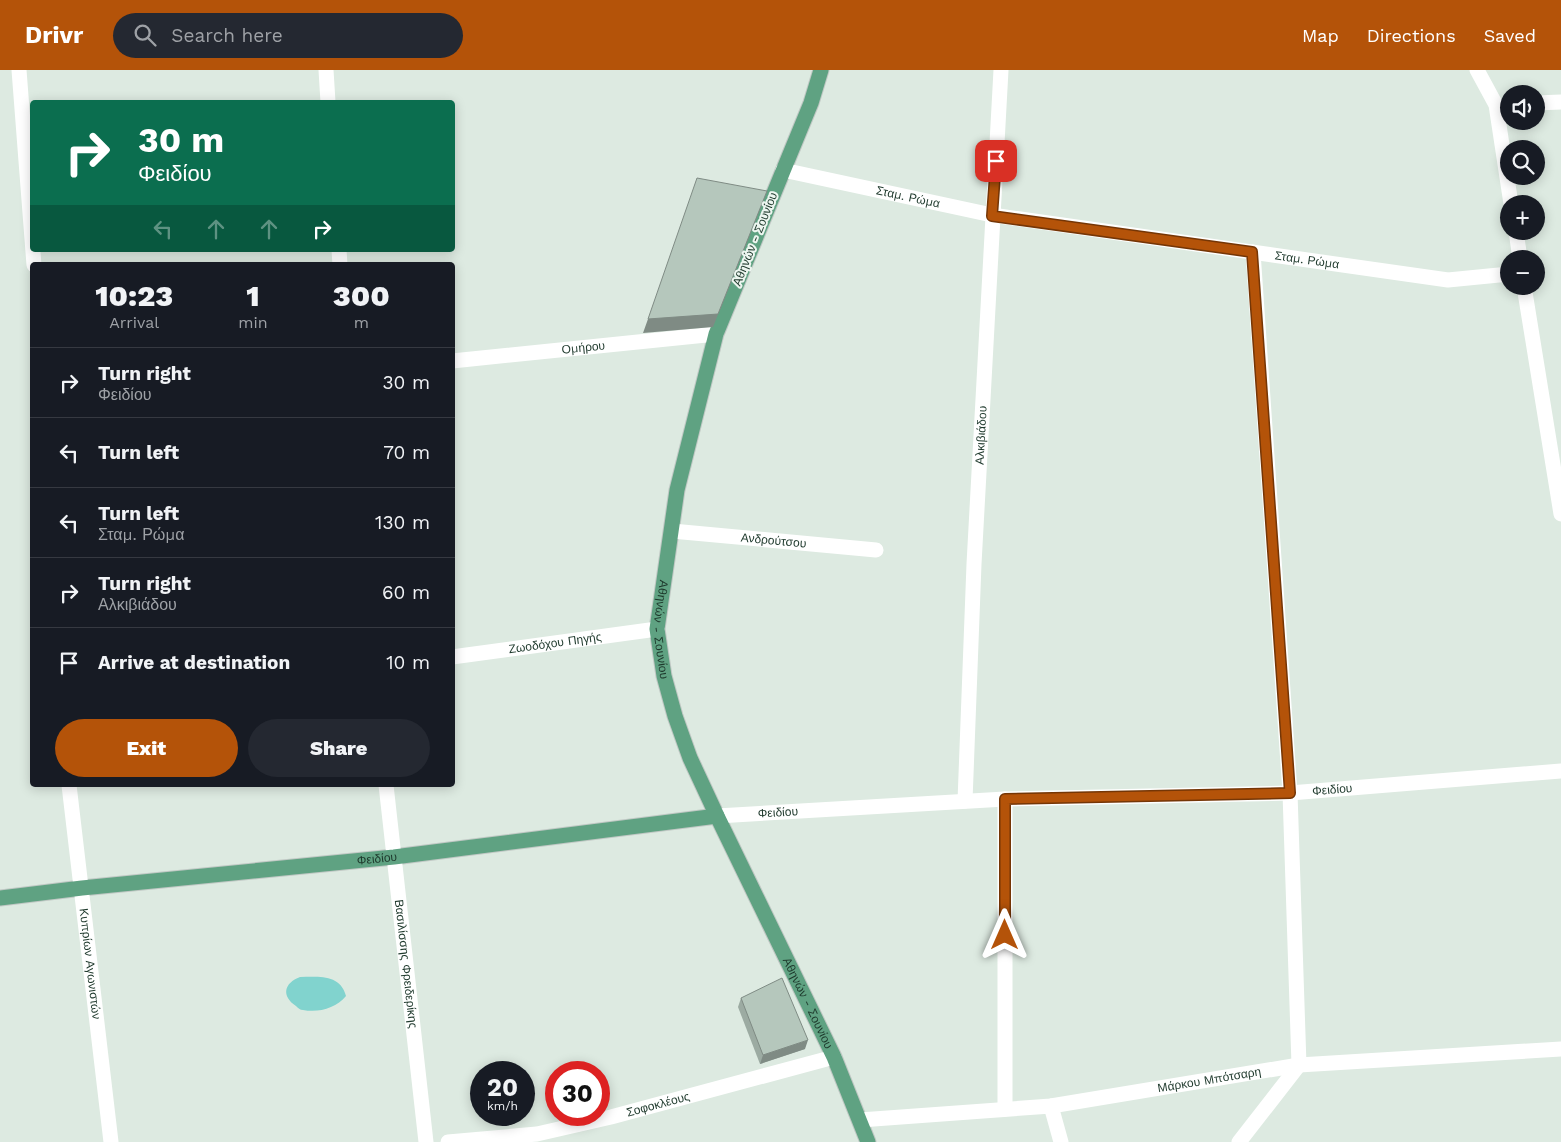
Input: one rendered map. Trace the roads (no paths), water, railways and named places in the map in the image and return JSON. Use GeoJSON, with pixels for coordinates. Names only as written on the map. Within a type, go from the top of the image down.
{"type":"FeatureCollection","features":[{"type":"Feature","properties":{"kind":"main road","name":"Αθηνών - Σουνίου"},"geometry":{"type":"LineString","coordinates":[[821,70],[811,103],[716,334],[677,490],[657,629],[664,676],[675,716],[690,758],[834,1057],[868,1142]]}},
{"type":"Feature","properties":{"kind":"main road","name":"Φειδίου"},"geometry":{"type":"LineString","coordinates":[[0,898],[82,888],[394,858],[717,816]]}},
{"type":"Feature","properties":{"kind":"street"},"geometry":{"type":"LineString","coordinates":[[19,70],[30,213]]}},
{"type":"Feature","properties":{"kind":"street"},"geometry":{"type":"LineString","coordinates":[[326,70],[328,100]]}},
{"type":"Feature","properties":{"kind":"street","name":"Αλκιβιάδου"},"geometry":{"type":"LineString","coordinates":[[965,801],[974,564],[1001,70]]}},
{"type":"Feature","properties":{"kind":"street"},"geometry":{"type":"LineString","coordinates":[[1477,70],[1500,102]]}},
{"type":"Feature","properties":{"kind":"street"},"geometry":{"type":"LineString","coordinates":[[1545,103],[1561,102]]}},
{"type":"Feature","properties":{"kind":"street"},"geometry":{"type":"LineString","coordinates":[[1504,130],[1510,195]]}},
{"type":"Feature","properties":{"kind":"street","name":"Σταμ. Ρώμα"},"geometry":{"type":"LineString","coordinates":[[784,170],[992,216],[1448,280],[1500,275]]}},
{"type":"Feature","properties":{"kind":"street"},"geometry":{"type":"LineString","coordinates":[[1239,1142],[1299,1065],[1290,793],[1252,252]]}},
{"type":"Feature","properties":{"kind":"street"},"geometry":{"type":"LineString","coordinates":[[1525,295],[1561,514]]}},
{"type":"Feature","properties":{"kind":"street","name":"Ομήρου"},"geometry":{"type":"LineString","coordinates":[[455,361],[716,334]]}},
{"type":"Feature","properties":{"kind":"street","name":"Ανδρούτσου"},"geometry":{"type":"LineString","coordinates":[[672,531],[876,550]]}},
{"type":"Feature","properties":{"kind":"street","name":"Ζωοδόχου Πηγής"},"geometry":{"type":"LineString","coordinates":[[455,657],[657,629]]}},
{"type":"Feature","properties":{"kind":"street","name":"Φειδίου"},"geometry":{"type":"LineString","coordinates":[[717,816],[1005,799],[1290,793],[1561,771]]}},
{"type":"Feature","properties":{"kind":"street","name":"Κυπρίων Αγωνιστών"},"geometry":{"type":"LineString","coordinates":[[69,787],[110,1142]]}},
{"type":"Feature","properties":{"kind":"street","name":"Βασιλίσσης Φρειδερίκης"},"geometry":{"type":"LineString","coordinates":[[386,787],[426,1142]]}},
{"type":"Feature","properties":{"kind":"street"},"geometry":{"type":"LineString","coordinates":[[1005,799],[1005,1109]]}},
{"type":"Feature","properties":{"kind":"street","name":"Μάρκου Μπότσαρη"},"geometry":{"type":"LineString","coordinates":[[860,1120],[1050,1106],[1299,1065],[1561,1049]]}},
{"type":"Feature","properties":{"kind":"street","name":"Σοφοκλέους"},"geometry":{"type":"LineString","coordinates":[[448,1142],[537,1134],[611,1117],[834,1057]]}},
{"type":"Feature","properties":{"kind":"street"},"geometry":{"type":"LineString","coordinates":[[1050,1106],[1061,1142]]}},
{"type":"Feature","properties":{"kind":"water"},"geometry":{"type":"Polygon","coordinates":[[[300,977],[321,977],[334,980],[343,989],[346,996],[337,1004],[327,1009],[315,1011],[301,1010],[291,1002],[286,994],[288,986],[300,977]]]}}]}
